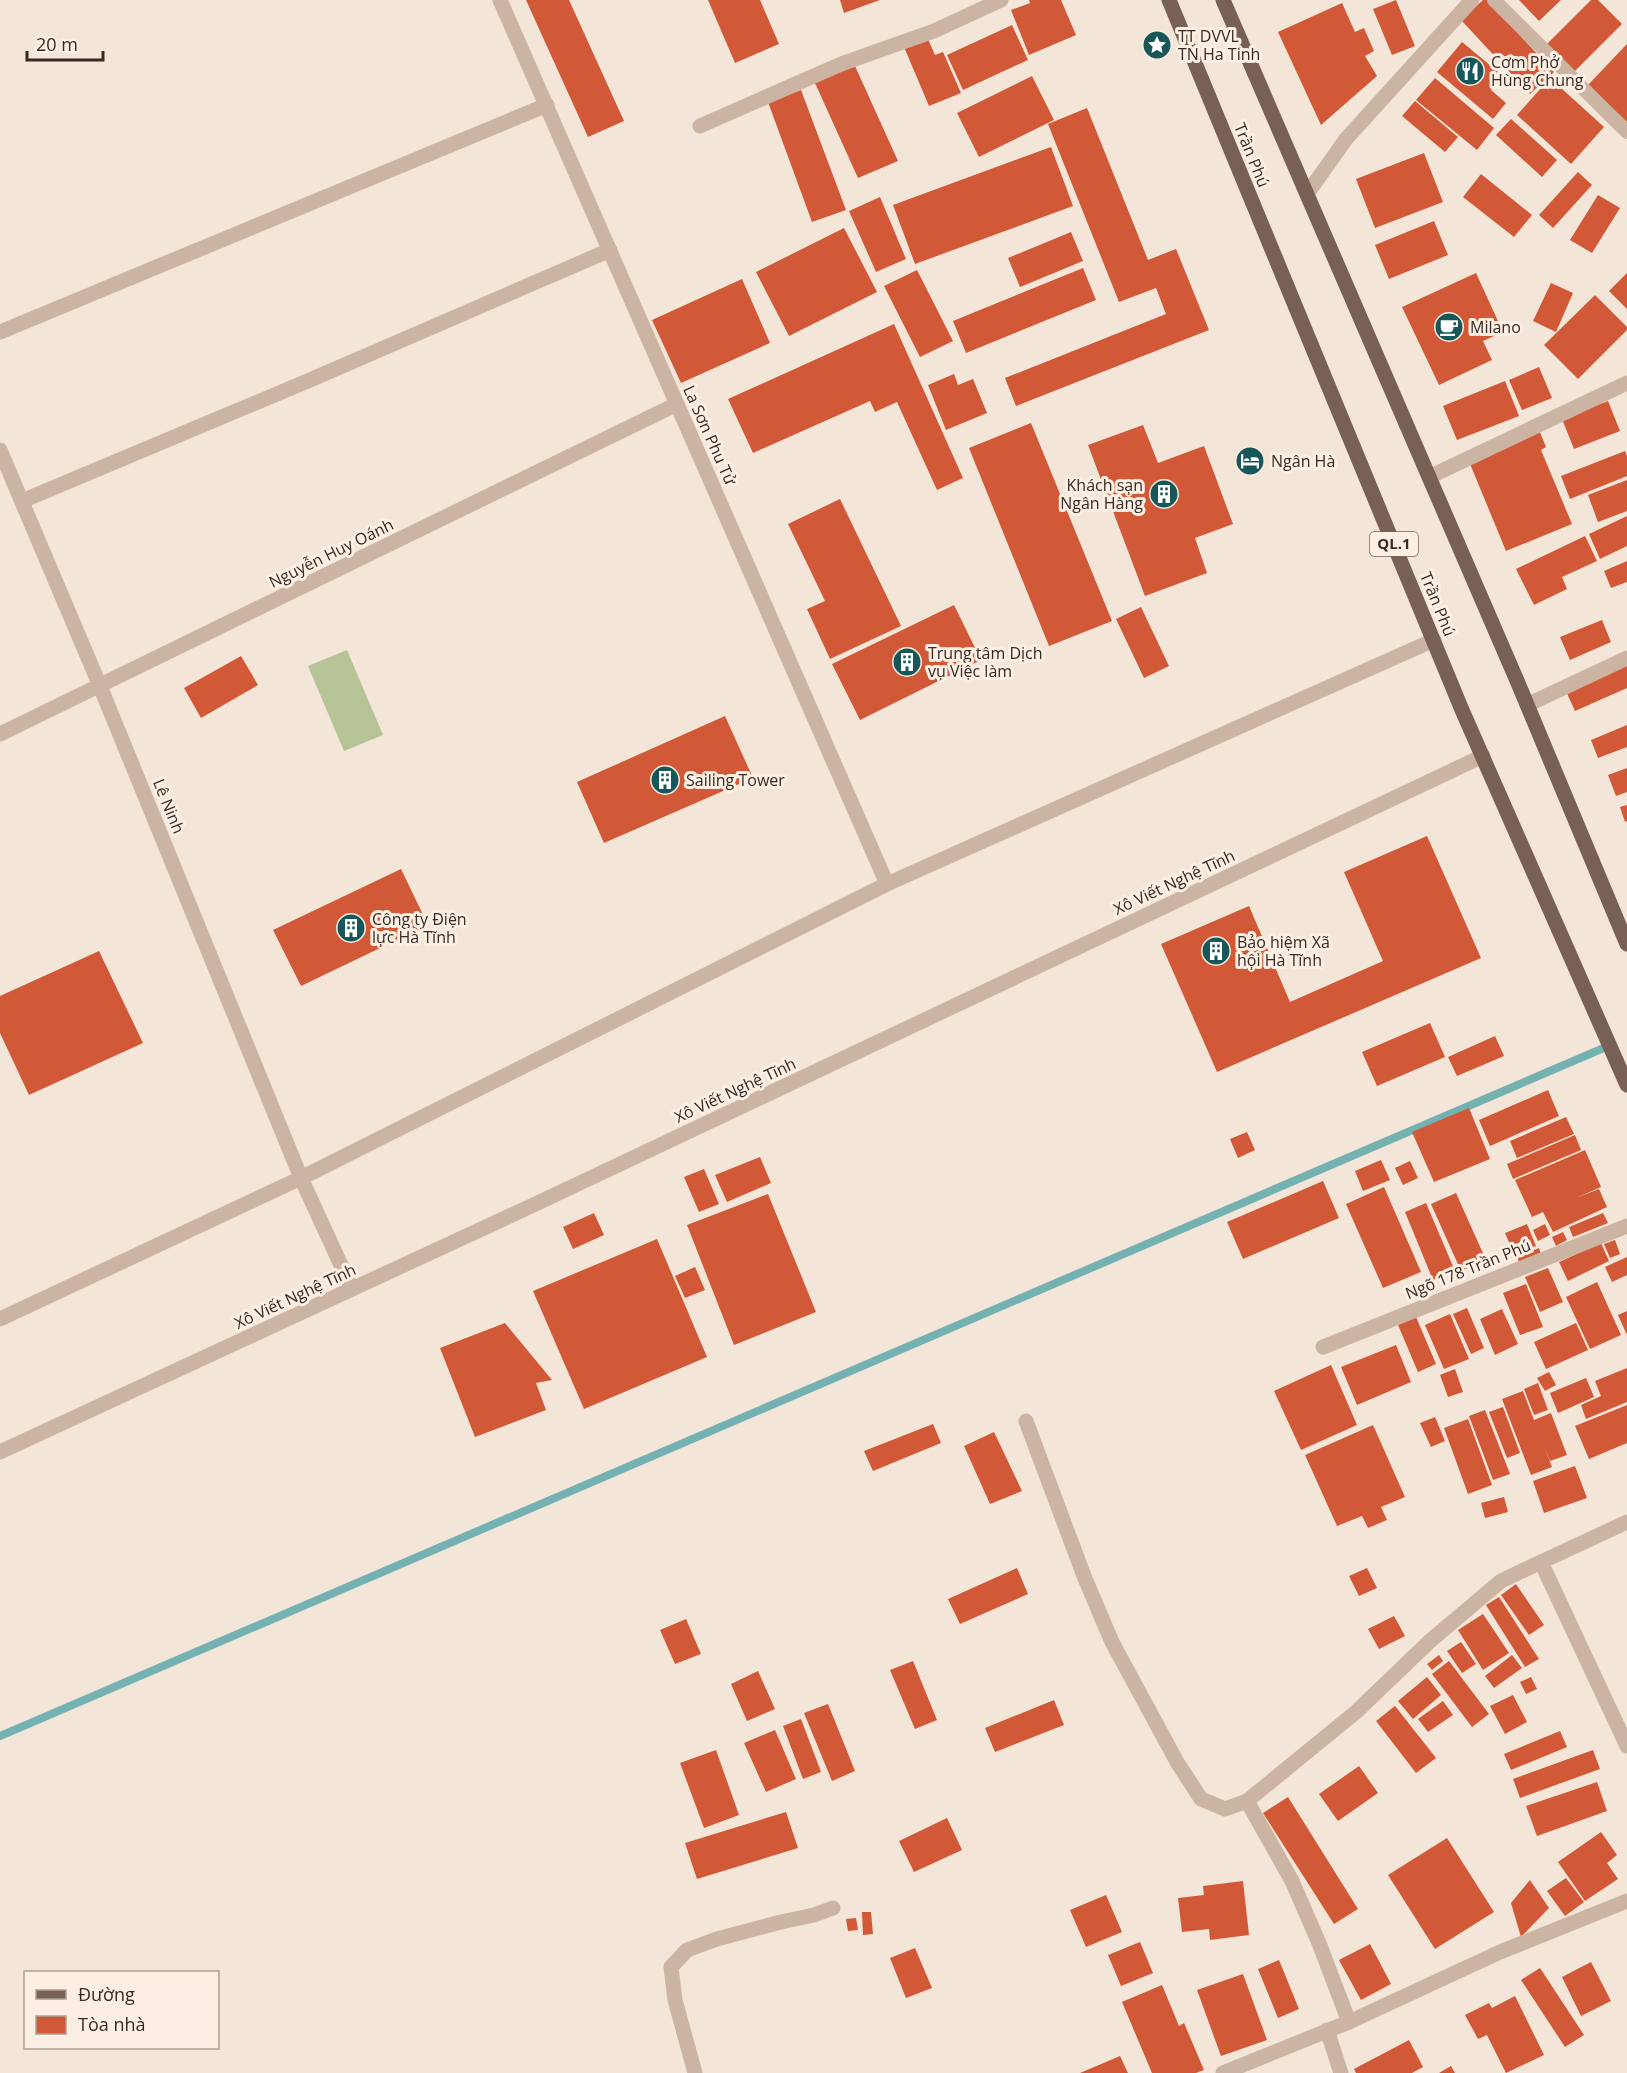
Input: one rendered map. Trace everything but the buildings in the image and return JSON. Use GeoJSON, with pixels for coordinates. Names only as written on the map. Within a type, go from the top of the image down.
{"type":"FeatureCollection","features":[{"type":"Feature","properties":{"kind":"main road","name":"Trần Phú"},"geometry":{"type":"LineString","coordinates":[[1169,0],[1434,640],[1627,1085]]}},
{"type":"Feature","properties":{"kind":"main road","name":"Trần Phú"},"geometry":{"type":"LineString","coordinates":[[1223,0],[1527,705],[1627,944]]}},
{"type":"Feature","properties":{"kind":"street","name":"La Sơn Phu Tử"},"geometry":{"type":"LineString","coordinates":[[500,0],[887,884]]}},
{"type":"Feature","properties":{"kind":"street"},"geometry":{"type":"LineString","coordinates":[[700,126],[831,68],[934,31],[1001,0]]}},
{"type":"Feature","properties":{"kind":"street"},"geometry":{"type":"LineString","coordinates":[[1306,194],[1346,139],[1472,0]]}},
{"type":"Feature","properties":{"kind":"street"},"geometry":{"type":"LineString","coordinates":[[0,332],[547,105]]}},
{"type":"Feature","properties":{"kind":"street"},"geometry":{"type":"LineString","coordinates":[[22,501],[610,250]]}},
{"type":"Feature","properties":{"kind":"street"},"geometry":{"type":"LineString","coordinates":[[1429,477],[1627,384]]}},
{"type":"Feature","properties":{"kind":"street","name":"Nguyễn Huy Oánh"},"geometry":{"type":"LineString","coordinates":[[0,734],[677,404]]}},
{"type":"Feature","properties":{"kind":"street","name":"Lê Ninh"},"geometry":{"type":"LineString","coordinates":[[0,450],[100,686],[301,1178],[352,1289]]}},
{"type":"Feature","properties":{"kind":"street"},"geometry":{"type":"LineString","coordinates":[[0,1319],[301,1178],[887,884],[1434,640]]}},
{"type":"Feature","properties":{"kind":"street"},"geometry":{"type":"LineString","coordinates":[[1527,705],[1627,658]]}},
{"type":"Feature","properties":{"kind":"street","name":"Xô Viết Nghệ Tĩnh"},"geometry":{"type":"LineString","coordinates":[[0,1452],[352,1289],[1483,756]]}},
{"type":"Feature","properties":{"kind":"street","name":"Ngõ 178 Trần Phú"},"geometry":{"type":"LineString","coordinates":[[1323,1347],[1627,1226]]}},
{"type":"Feature","properties":{"kind":"street"},"geometry":{"type":"LineString","coordinates":[[1026,1421],[1084,1576],[1112,1642],[1177,1762],[1202,1798],[1225,1809],[1247,1801],[1356,1712],[1431,1641],[1501,1581],[1627,1522]]}},
{"type":"Feature","properties":{"kind":"street"},"geometry":{"type":"LineString","coordinates":[[1541,1562],[1627,1746]]}},
{"type":"Feature","properties":{"kind":"street"},"geometry":{"type":"LineString","coordinates":[[1247,1801],[1292,1881],[1349,2022]]}},
{"type":"Feature","properties":{"kind":"street"},"geometry":{"type":"LineString","coordinates":[[1223,2073],[1349,2022],[1500,1952],[1627,1901]]}},
{"type":"Feature","properties":{"kind":"street"},"geometry":{"type":"LineString","coordinates":[[695,2073],[675,2000],[671,1967],[687,1950],[717,1939],[814,1915],[833,1908]]}},
{"type":"Feature","properties":{"kind":"street"},"geometry":{"type":"LineString","coordinates":[[1327,2030],[1341,2073]]}},
{"type":"Feature","properties":{"kind":"lane"},"geometry":{"type":"LineString","coordinates":[[1494,0],[1627,132]]}},
{"type":"Feature","properties":{"kind":"green space"},"geometry":{"type":"Polygon","coordinates":[[[347,650],[383,735],[344,751],[308,666],[347,650]]]}},
{"type":"Feature","properties":{"kind":"waterway"},"geometry":{"type":"LineString","coordinates":[[0,1736],[1606,1047]]}},
{"type":"Feature","properties":{"kind":"place","name":"TT DVVL TN Ha Tinh"},"geometry":{"type":"Point","coordinates":[1157,45]}},
{"type":"Feature","properties":{"kind":"place","name":"Cơm Phở Hùng Chung"},"geometry":{"type":"Point","coordinates":[1470,71]}},
{"type":"Feature","properties":{"kind":"place","name":"Milano"},"geometry":{"type":"Point","coordinates":[1449,327]}},
{"type":"Feature","properties":{"kind":"place","name":"Ngân Hà"},"geometry":{"type":"Point","coordinates":[1250,461]}},
{"type":"Feature","properties":{"kind":"place","name":"Khách sạn Ngân Hàng"},"geometry":{"type":"Point","coordinates":[1164,494]}},
{"type":"Feature","properties":{"kind":"place","name":"Trung tâm Dịch vụ Việc làm"},"geometry":{"type":"Point","coordinates":[907,662]}},
{"type":"Feature","properties":{"kind":"place","name":"Sailing Tower"},"geometry":{"type":"Point","coordinates":[665,780]}},
{"type":"Feature","properties":{"kind":"place","name":"Công ty Điện lực Hà Tĩnh"},"geometry":{"type":"Point","coordinates":[351,928]}},
{"type":"Feature","properties":{"kind":"place","name":"Bảo hiệm Xã hội Hà Tĩnh"},"geometry":{"type":"Point","coordinates":[1216,951]}}]}
